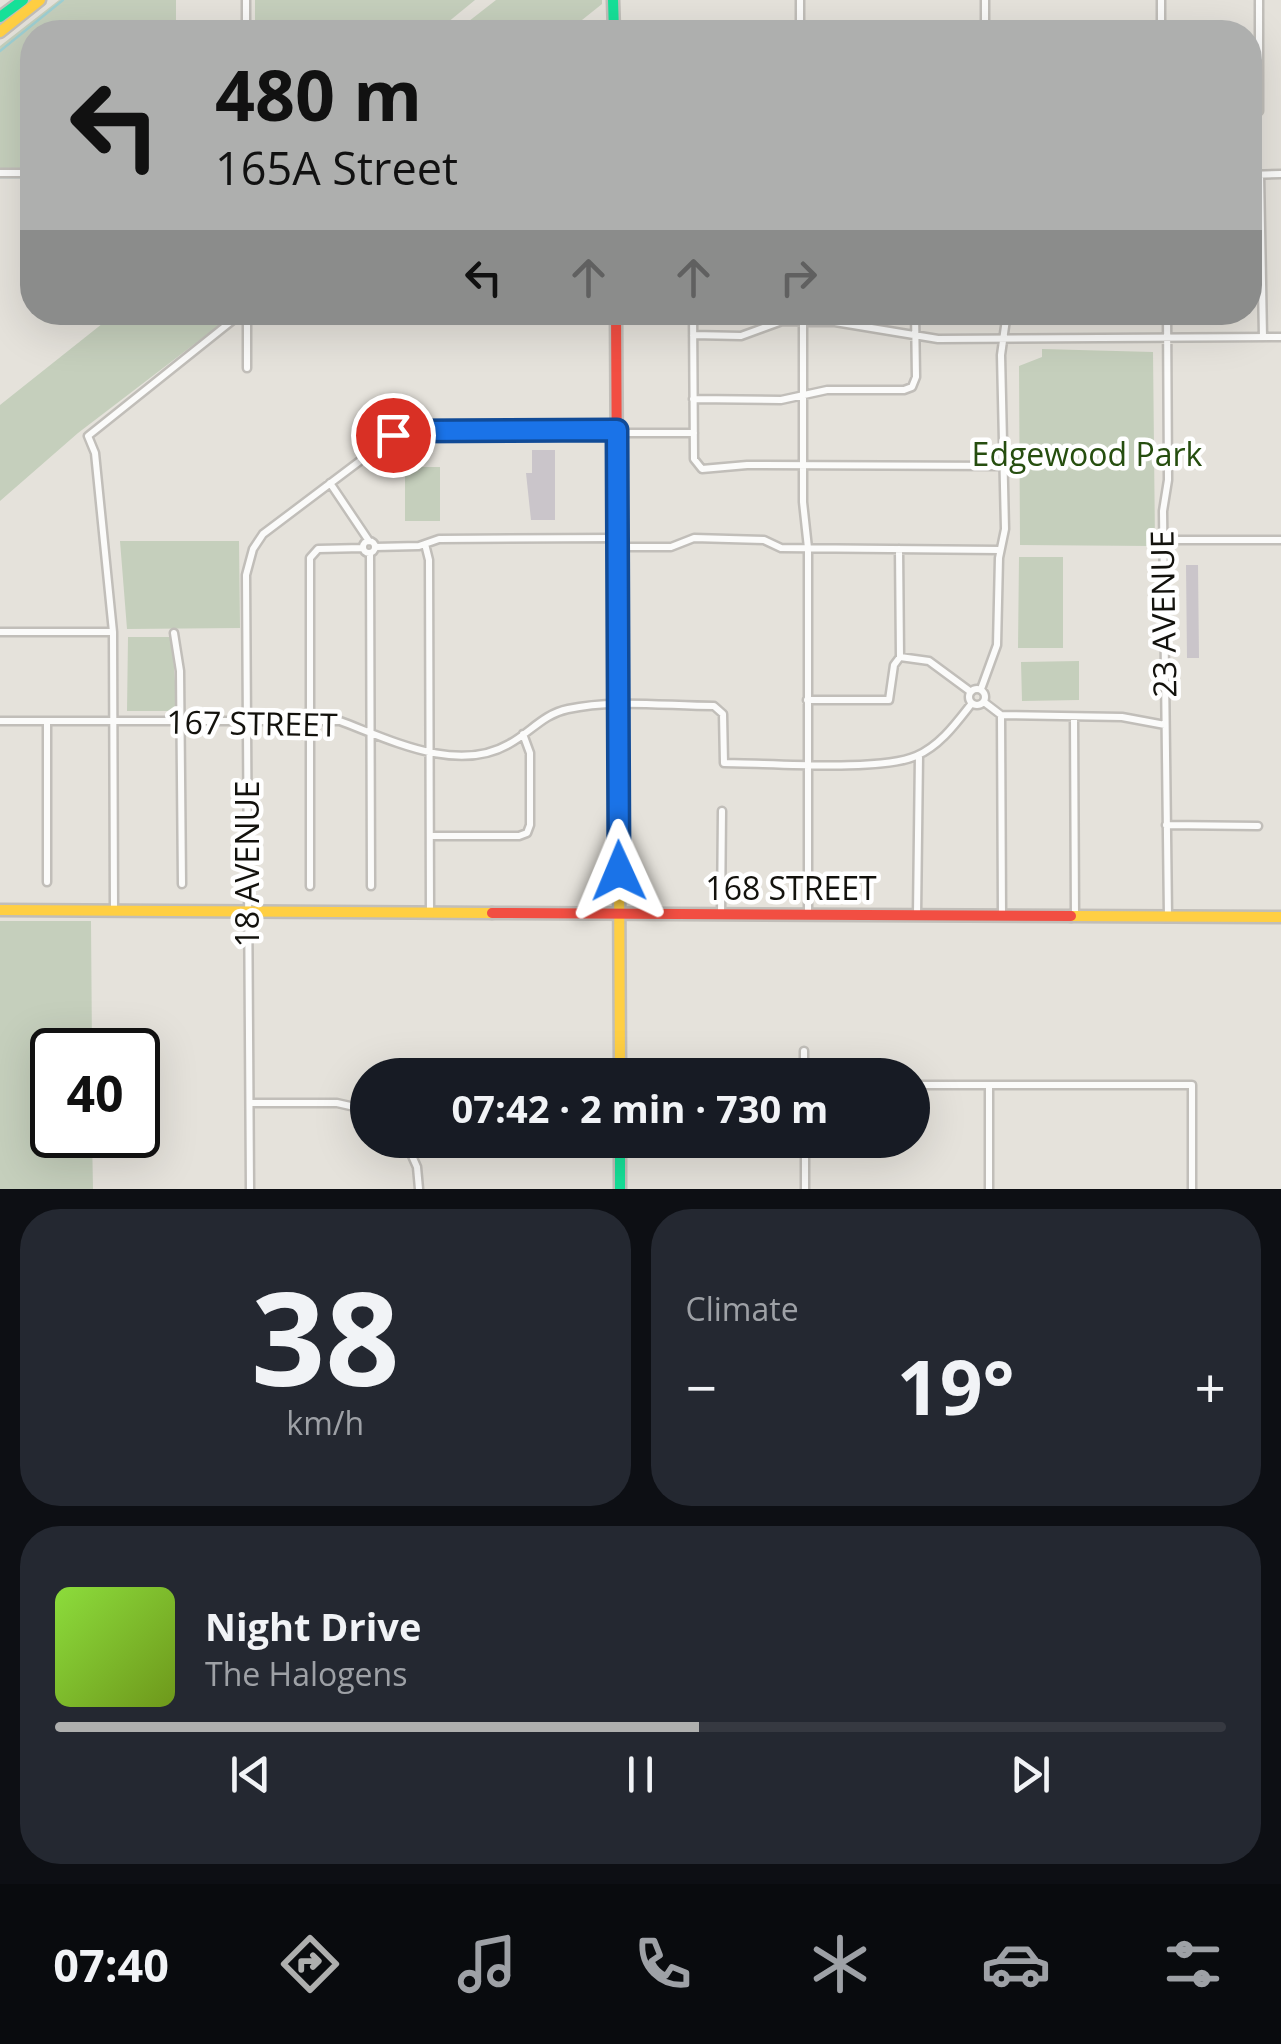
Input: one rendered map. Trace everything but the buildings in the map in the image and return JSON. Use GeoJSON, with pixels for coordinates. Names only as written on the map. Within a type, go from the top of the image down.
{"type":"FeatureCollection","features":[{"type":"Feature","properties":{"kind":"main road"},"geometry":{"type":"LineString","coordinates":[[0,16],[23,0]]}},
{"type":"Feature","properties":{"kind":"main road"},"geometry":{"type":"LineString","coordinates":[[0,32],[40,0]]}},
{"type":"Feature","properties":{"kind":"main road"},"geometry":{"type":"LineString","coordinates":[[616,325],[620,1058]]}},
{"type":"Feature","properties":{"kind":"main road","name":"168 STREET"},"geometry":{"type":"LineString","coordinates":[[0,910],[1281,917]]}},
{"type":"Feature","properties":{"kind":"main road"},"geometry":{"type":"LineString","coordinates":[[620,1158],[620,1189]]}},
{"type":"Feature","properties":{"kind":"street"},"geometry":{"type":"LineString","coordinates":[[1262,282],[1263,336]]}},
{"type":"Feature","properties":{"kind":"street"},"geometry":{"type":"LineString","coordinates":[[114,911],[113,632],[95,453],[88,436],[228,325]]}},
{"type":"Feature","properties":{"kind":"street"},"geometry":{"type":"LineString","coordinates":[[245,325],[247,368]]}},
{"type":"Feature","properties":{"kind":"street"},"geometry":{"type":"LineString","coordinates":[[693,325],[696,466],[713,470],[804,464],[1005,466]]}},
{"type":"Feature","properties":{"kind":"street"},"geometry":{"type":"LineString","coordinates":[[693,335],[741,336],[773,325]]}},
{"type":"Feature","properties":{"kind":"street"},"geometry":{"type":"LineString","coordinates":[[803,325],[808,548],[808,914]]}},
{"type":"Feature","properties":{"kind":"street"},"geometry":{"type":"LineString","coordinates":[[864,325],[916,334],[1002,339],[1281,337]]}},
{"type":"Feature","properties":{"kind":"street"},"geometry":{"type":"LineString","coordinates":[[693,399],[781,400],[912,387],[916,378],[916,325]]}},
{"type":"Feature","properties":{"kind":"street"},"geometry":{"type":"LineString","coordinates":[[1005,325],[1005,529],[1000,550],[997,645],[982,689],[984,702],[1000,716],[1122,717],[1166,726]]}},
{"type":"Feature","properties":{"kind":"street","name":"23 AVENUE"},"geometry":{"type":"LineString","coordinates":[[1166,325],[1168,480],[1163,540],[1168,916]]}},
{"type":"Feature","properties":{"kind":"street"},"geometry":{"type":"LineString","coordinates":[[372,886],[369,548],[330,483],[402,432],[694,433]]}},
{"type":"Feature","properties":{"kind":"street","name":"18 AVENUE"},"geometry":{"type":"LineString","coordinates":[[250,1189],[246,575],[258,541],[330,483]]}},
{"type":"Feature","properties":{"kind":"street"},"geometry":{"type":"LineString","coordinates":[[310,886],[310,558],[314,551],[425,544],[439,539],[617,542],[671,547],[694,538],[764,540],[781,548],[1000,550]]}},
{"type":"Feature","properties":{"kind":"street"},"geometry":{"type":"LineString","coordinates":[[1163,540],[1281,540]]}},
{"type":"Feature","properties":{"kind":"street"},"geometry":{"type":"LineString","coordinates":[[425,544],[429,560],[430,912]]}},
{"type":"Feature","properties":{"kind":"street"},"geometry":{"type":"LineString","coordinates":[[807,700],[889,700],[894,665],[900,656],[899,549]]}},
{"type":"Feature","properties":{"kind":"street"},"geometry":{"type":"LineString","coordinates":[[0,632],[113,632]]}},
{"type":"Feature","properties":{"kind":"street"},"geometry":{"type":"LineString","coordinates":[[174,633],[180,672],[182,884]]}},
{"type":"Feature","properties":{"kind":"street"},"geometry":{"type":"LineString","coordinates":[[900,656],[928,661],[970,692],[972,703]]}},
{"type":"Feature","properties":{"kind":"street"},"geometry":{"type":"LineString","coordinates":[[970,692],[982,689]]}},
{"type":"Feature","properties":{"kind":"street"},"geometry":{"type":"LineString","coordinates":[[806,764],[884,763],[919,755],[946,734],[972,703],[984,702]]}},
{"type":"Feature","properties":{"kind":"street","name":"167 STREET"},"geometry":{"type":"LineString","coordinates":[[0,720],[340,721],[450,756],[484,754],[506,746],[562,710],[714,706],[723,714],[724,763],[806,764]]}},
{"type":"Feature","properties":{"kind":"street"},"geometry":{"type":"LineString","coordinates":[[1000,716],[1002,915]]}},
{"type":"Feature","properties":{"kind":"street"},"geometry":{"type":"LineString","coordinates":[[1074,717],[1075,916]]}},
{"type":"Feature","properties":{"kind":"street"},"geometry":{"type":"LineString","coordinates":[[47,721],[47,882]]}},
{"type":"Feature","properties":{"kind":"street"},"geometry":{"type":"LineString","coordinates":[[430,836],[519,836],[527,832],[530,753],[523,734]]}},
{"type":"Feature","properties":{"kind":"street"},"geometry":{"type":"LineString","coordinates":[[917,915],[919,755]]}},
{"type":"Feature","properties":{"kind":"street"},"geometry":{"type":"LineString","coordinates":[[722,811],[722,914]]}},
{"type":"Feature","properties":{"kind":"street"},"geometry":{"type":"LineString","coordinates":[[1166,825],[1258,826]]}},
{"type":"Feature","properties":{"kind":"street"},"geometry":{"type":"LineString","coordinates":[[804,1051],[804,1058]]}},
{"type":"Feature","properties":{"kind":"street"},"geometry":{"type":"LineString","coordinates":[[989,1085],[989,1189]]}},
{"type":"Feature","properties":{"kind":"street"},"geometry":{"type":"LineString","coordinates":[[930,1086],[1192,1085],[1192,1189]]}},
{"type":"Feature","properties":{"kind":"street"},"geometry":{"type":"LineString","coordinates":[[250,1103],[350,1106]]}},
{"type":"Feature","properties":{"kind":"street"},"geometry":{"type":"LineString","coordinates":[[412,1158],[419,1189]]}},
{"type":"Feature","properties":{"kind":"street"},"geometry":{"type":"LineString","coordinates":[[804,1158],[805,1189]]}},
{"type":"Feature","properties":{"kind":"green space"},"geometry":{"type":"Polygon","coordinates":[[[59,0],[176,0],[176,20],[33,20],[59,0]]]}},
{"type":"Feature","properties":{"kind":"green space"},"geometry":{"type":"Polygon","coordinates":[[[255,0],[475,0],[451,20],[255,20],[255,0]]]}},
{"type":"Feature","properties":{"kind":"green space"},"geometry":{"type":"Polygon","coordinates":[[[496,0],[602,0],[582,20],[470,20],[496,0]]]}},
{"type":"Feature","properties":{"kind":"green space"},"geometry":{"type":"Polygon","coordinates":[[[20,30],[20,170],[0,170],[0,46],[20,30]]]}},
{"type":"Feature","properties":{"kind":"green space"},"geometry":{"type":"Polygon","coordinates":[[[101,325],[219,325],[78,433],[0,501],[0,405],[101,325]]]}},
{"type":"Feature","properties":{"kind":"green space","name":"Edgewood Park"},"geometry":{"type":"Polygon","coordinates":[[[1042,349],[1153,352],[1152,546],[1020,545],[1019,366],[1042,357],[1042,349]]]}},
{"type":"Feature","properties":{"kind":"green space"},"geometry":{"type":"Polygon","coordinates":[[[405,467],[440,467],[440,521],[405,521],[405,467]]]}},
{"type":"Feature","properties":{"kind":"green space"},"geometry":{"type":"Polygon","coordinates":[[[120,541],[239,541],[240,628],[127,629],[120,541]]]}},
{"type":"Feature","properties":{"kind":"green space"},"geometry":{"type":"Polygon","coordinates":[[[1019,557],[1063,557],[1063,648],[1018,648],[1019,557]]]}},
{"type":"Feature","properties":{"kind":"green space"},"geometry":{"type":"Polygon","coordinates":[[[128,637],[172,637],[177,711],[127,711],[128,637]]]}},
{"type":"Feature","properties":{"kind":"green space"},"geometry":{"type":"Polygon","coordinates":[[[1079,661],[1079,700],[1022,701],[1021,662],[1079,661]]]}},
{"type":"Feature","properties":{"kind":"green space"},"geometry":{"type":"Polygon","coordinates":[[[0,921],[91,921],[92,1028],[30,1028],[30,1158],[92,1158],[93,1189],[0,1189],[0,921]]]}},
{"type":"Feature","properties":{"kind":"waterway"},"geometry":{"type":"LineString","coordinates":[[38,20],[63,0]]}},
{"type":"Feature","properties":{"kind":"waterway"},"geometry":{"type":"LineString","coordinates":[[0,51],[20,35]]}},
{"type":"Feature","properties":{"kind":"waterway"},"geometry":{"type":"LineString","coordinates":[[0,177],[20,177]]}},
{"type":"Feature","properties":{"kind":"traffic: fast"},"geometry":{"type":"LineString","coordinates":[[0,17],[23,0]]}},
{"type":"Feature","properties":{"kind":"traffic: fast"},"geometry":{"type":"LineString","coordinates":[[613,0],[614,20]]}},
{"type":"Feature","properties":{"kind":"traffic: fast"},"geometry":{"type":"LineString","coordinates":[[620,1158],[620,1189]]}},
{"type":"Feature","properties":{"kind":"traffic: slow"},"geometry":{"type":"LineString","coordinates":[[0,32],[40,0]]}},
{"type":"Feature","properties":{"kind":"traffic: slow"},"geometry":{"type":"LineString","coordinates":[[618,656],[620,1058]]}},
{"type":"Feature","properties":{"kind":"traffic: slow"},"geometry":{"type":"LineString","coordinates":[[0,910],[492,913]]}},
{"type":"Feature","properties":{"kind":"traffic: slow"},"geometry":{"type":"LineString","coordinates":[[1071,916],[1281,917]]}},
{"type":"Feature","properties":{"kind":"traffic: jam"},"geometry":{"type":"LineString","coordinates":[[616,325],[618,656]]}},
{"type":"Feature","properties":{"kind":"traffic: jam"},"geometry":{"type":"LineString","coordinates":[[492,913],[1071,916]]}},
{"type":"Feature","properties":{"kind":"route"},"geometry":{"type":"LineString","coordinates":[[393,435],[411,431],[617,430],[619,871]]}}]}
